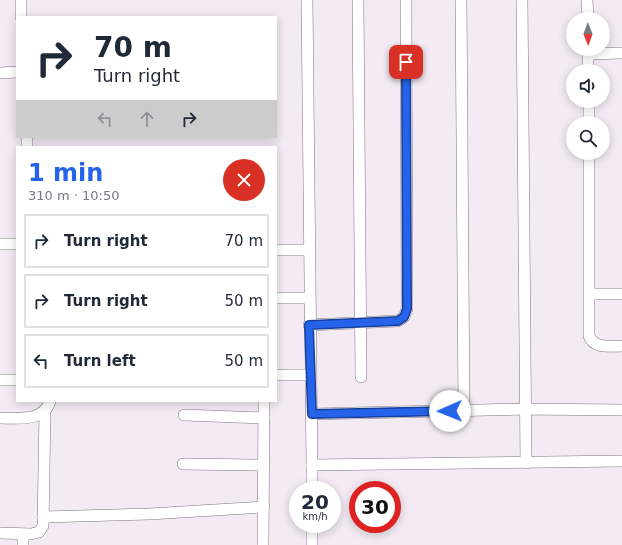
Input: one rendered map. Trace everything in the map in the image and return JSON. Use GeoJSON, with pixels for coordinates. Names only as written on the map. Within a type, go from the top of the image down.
{"type":"FeatureCollection","features":[{"type":"Feature","properties":{"kind":"street"},"geometry":{"type":"LineString","coordinates":[[21,0],[21,16]]}},
{"type":"Feature","properties":{"kind":"street"},"geometry":{"type":"LineString","coordinates":[[307,0],[310,250],[309,325],[312,414],[312,481]]}},
{"type":"Feature","properties":{"kind":"street"},"geometry":{"type":"LineString","coordinates":[[358,0],[361,377]]}},
{"type":"Feature","properties":{"kind":"street"},"geometry":{"type":"LineString","coordinates":[[309,325],[398,321],[404,317],[407,309],[406,0]]}},
{"type":"Feature","properties":{"kind":"street"},"geometry":{"type":"LineString","coordinates":[[462,0],[464,411]]}},
{"type":"Feature","properties":{"kind":"street"},"geometry":{"type":"LineString","coordinates":[[522,0],[526,463]]}},
{"type":"Feature","properties":{"kind":"street"},"geometry":{"type":"LineString","coordinates":[[587,0],[588,12]]}},
{"type":"Feature","properties":{"kind":"street"},"geometry":{"type":"LineString","coordinates":[[610,53],[622,53]]}},
{"type":"Feature","properties":{"kind":"street"},"geometry":{"type":"LineString","coordinates":[[0,72],[16,72]]}},
{"type":"Feature","properties":{"kind":"street"},"geometry":{"type":"LineString","coordinates":[[589,160],[589,336],[591,342],[597,345],[622,346]]}},
{"type":"Feature","properties":{"kind":"street"},"geometry":{"type":"LineString","coordinates":[[0,244],[16,244]]}},
{"type":"Feature","properties":{"kind":"street"},"geometry":{"type":"LineString","coordinates":[[277,250],[310,250]]}},
{"type":"Feature","properties":{"kind":"street"},"geometry":{"type":"LineString","coordinates":[[590,294],[622,294]]}},
{"type":"Feature","properties":{"kind":"street"},"geometry":{"type":"LineString","coordinates":[[277,298],[309,298]]}},
{"type":"Feature","properties":{"kind":"street"},"geometry":{"type":"LineString","coordinates":[[277,375],[310,375]]}},
{"type":"Feature","properties":{"kind":"street"},"geometry":{"type":"LineString","coordinates":[[0,380],[16,380]]}},
{"type":"Feature","properties":{"kind":"street"},"geometry":{"type":"LineString","coordinates":[[263,545],[264,402]]}},
{"type":"Feature","properties":{"kind":"street"},"geometry":{"type":"LineString","coordinates":[[0,418],[38,416],[48,406]]}},
{"type":"Feature","properties":{"kind":"street"},"geometry":{"type":"LineString","coordinates":[[0,533],[23,540],[39,532],[42,526],[48,406]]}},
{"type":"Feature","properties":{"kind":"street"},"geometry":{"type":"LineString","coordinates":[[312,414],[526,409],[622,410]]}},
{"type":"Feature","properties":{"kind":"street"},"geometry":{"type":"LineString","coordinates":[[184,415],[264,418]]}},
{"type":"Feature","properties":{"kind":"street"},"geometry":{"type":"LineString","coordinates":[[312,465],[622,461]]}},
{"type":"Feature","properties":{"kind":"street"},"geometry":{"type":"LineString","coordinates":[[183,464],[264,465]]}},
{"type":"Feature","properties":{"kind":"street"},"geometry":{"type":"LineString","coordinates":[[43,517],[148,514],[264,507]]}},
{"type":"Feature","properties":{"kind":"street"},"geometry":{"type":"LineString","coordinates":[[312,533],[312,545]]}},
{"type":"Feature","properties":{"kind":"route"},"geometry":{"type":"LineString","coordinates":[[406,62],[407,309],[404,317],[398,321],[309,325],[312,414],[450,411]]}}]}
